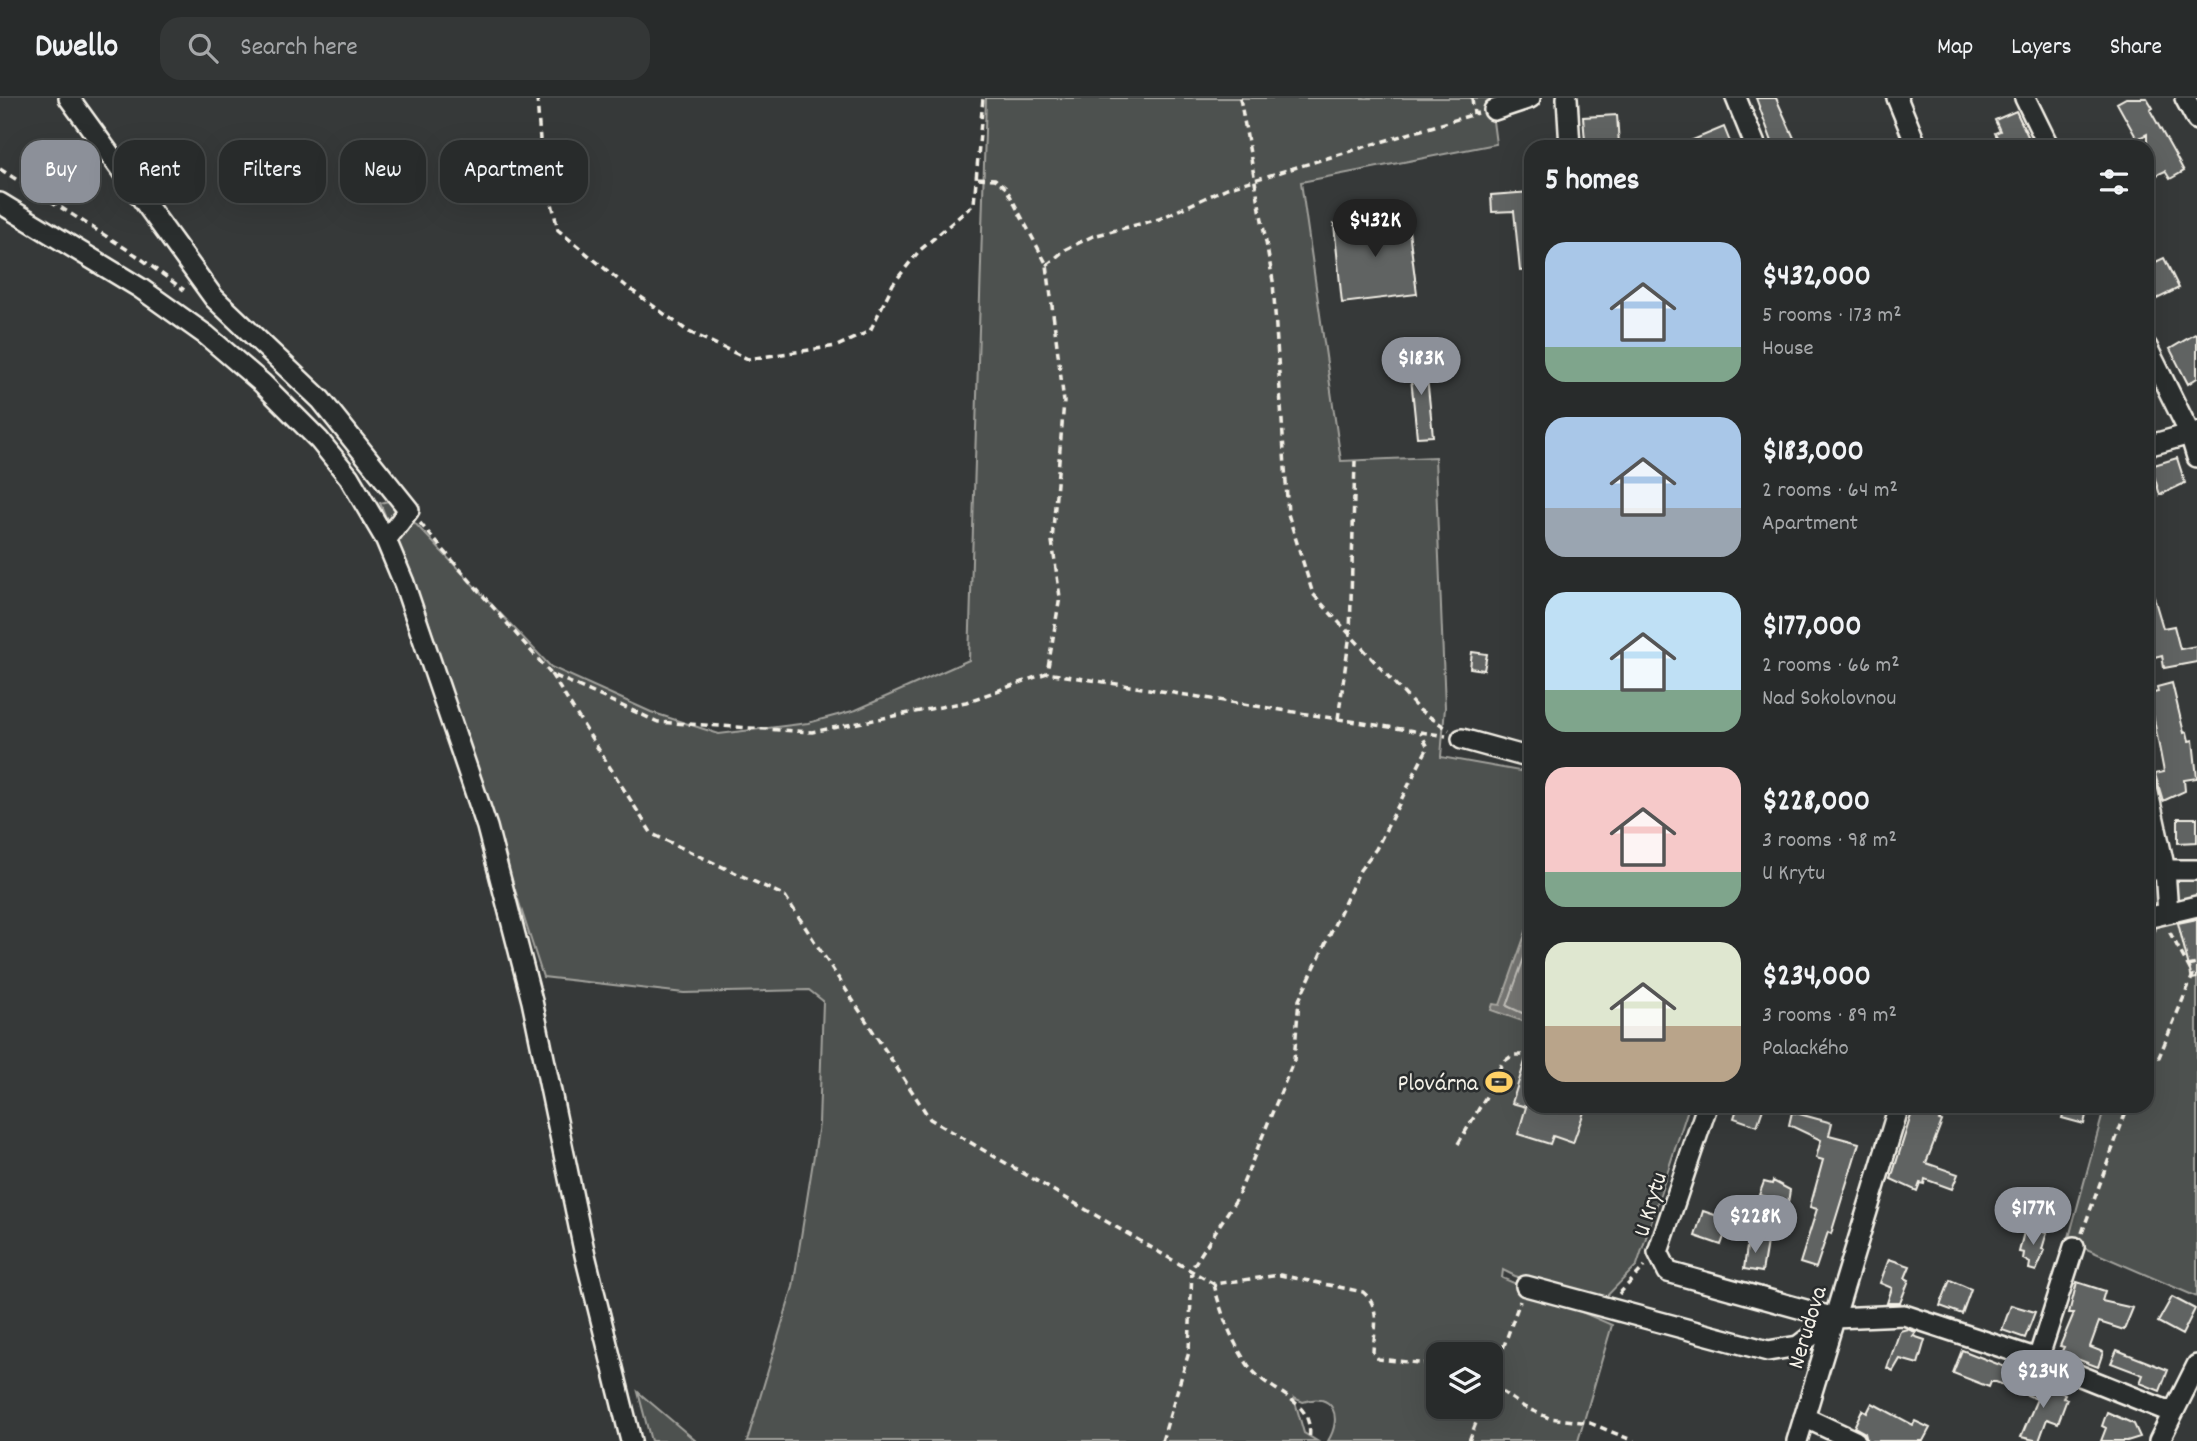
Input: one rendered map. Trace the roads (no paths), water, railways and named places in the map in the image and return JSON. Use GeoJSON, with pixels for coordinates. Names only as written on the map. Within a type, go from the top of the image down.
{"type":"FeatureCollection","features":[{"type":"Feature","properties":{"kind":"street"},"geometry":{"type":"LineString","coordinates":[[69,98],[214,298],[321,400],[409,510],[386,540]]}},
{"type":"Feature","properties":{"kind":"street"},"geometry":{"type":"LineString","coordinates":[[1494,110],[1530,98]]}},
{"type":"Feature","properties":{"kind":"street"},"geometry":{"type":"LineString","coordinates":[[1567,98],[1570,140]]}},
{"type":"Feature","properties":{"kind":"street"},"geometry":{"type":"LineString","coordinates":[[1736,98],[1753,140]]}},
{"type":"Feature","properties":{"kind":"street"},"geometry":{"type":"LineString","coordinates":[[1897,98],[1914,140]]}},
{"type":"Feature","properties":{"kind":"street"},"geometry":{"type":"LineString","coordinates":[[2025,98],[2046,140]]}},
{"type":"Feature","properties":{"kind":"street"},"geometry":{"type":"LineString","coordinates":[[2185,98],[2197,120]]}},
{"type":"Feature","properties":{"kind":"street"},"geometry":{"type":"LineString","coordinates":[[0,203],[140,288],[206,335],[262,383],[319,440],[349,477],[386,540],[404,583],[487,827],[532,1002],[585,1255],[631,1441]]}},
{"type":"Feature","properties":{"kind":"street"},"geometry":{"type":"LineString","coordinates":[[2154,360],[2193,433],[2197,457]]}},
{"type":"Feature","properties":{"kind":"street"},"geometry":{"type":"LineString","coordinates":[[2154,444],[2193,433]]}},
{"type":"Feature","properties":{"kind":"street"},"geometry":{"type":"LineString","coordinates":[[1462,739],[1524,756]]}},
{"type":"Feature","properties":{"kind":"street"},"geometry":{"type":"LineString","coordinates":[[2154,852],[2159,915],[2197,906]]}},
{"type":"Feature","properties":{"kind":"street"},"geometry":{"type":"LineString","coordinates":[[2156,870],[2197,870]]}},
{"type":"Feature","properties":{"kind":"street","name":"U Krytu"},"geometry":{"type":"LineString","coordinates":[[1705,1113],[1658,1252],[1668,1272],[1835,1318],[1904,1315],[2039,1359],[2173,1413]]}},
{"type":"Feature","properties":{"kind":"street","name":"Nerudova"},"geometry":{"type":"LineString","coordinates":[[1797,1441],[1897,1113]]}},
{"type":"Feature","properties":{"kind":"street"},"geometry":{"type":"LineString","coordinates":[[2039,1359],[2074,1247]]}},
{"type":"Feature","properties":{"kind":"street"},"geometry":{"type":"LineString","coordinates":[[1526,1286],[1768,1351],[1798,1346],[1835,1318]]}},
{"type":"Feature","properties":{"kind":"street"},"geometry":{"type":"LineString","coordinates":[[2159,1441],[2197,1365]]}},
{"type":"Feature","properties":{"kind":"street"},"geometry":{"type":"LineString","coordinates":[[1804,1417],[1855,1441]]}},
{"type":"Feature","properties":{"kind":"water"},"geometry":{"type":"Polygon","coordinates":[[[1524,938],[1524,1022],[1491,1010],[1493,1004],[1500,1005],[1524,938]]]}},
{"type":"Feature","properties":{"kind":"place","name":"Plovárna"},"geometry":{"type":"Point","coordinates":[1499,1082]}}]}
